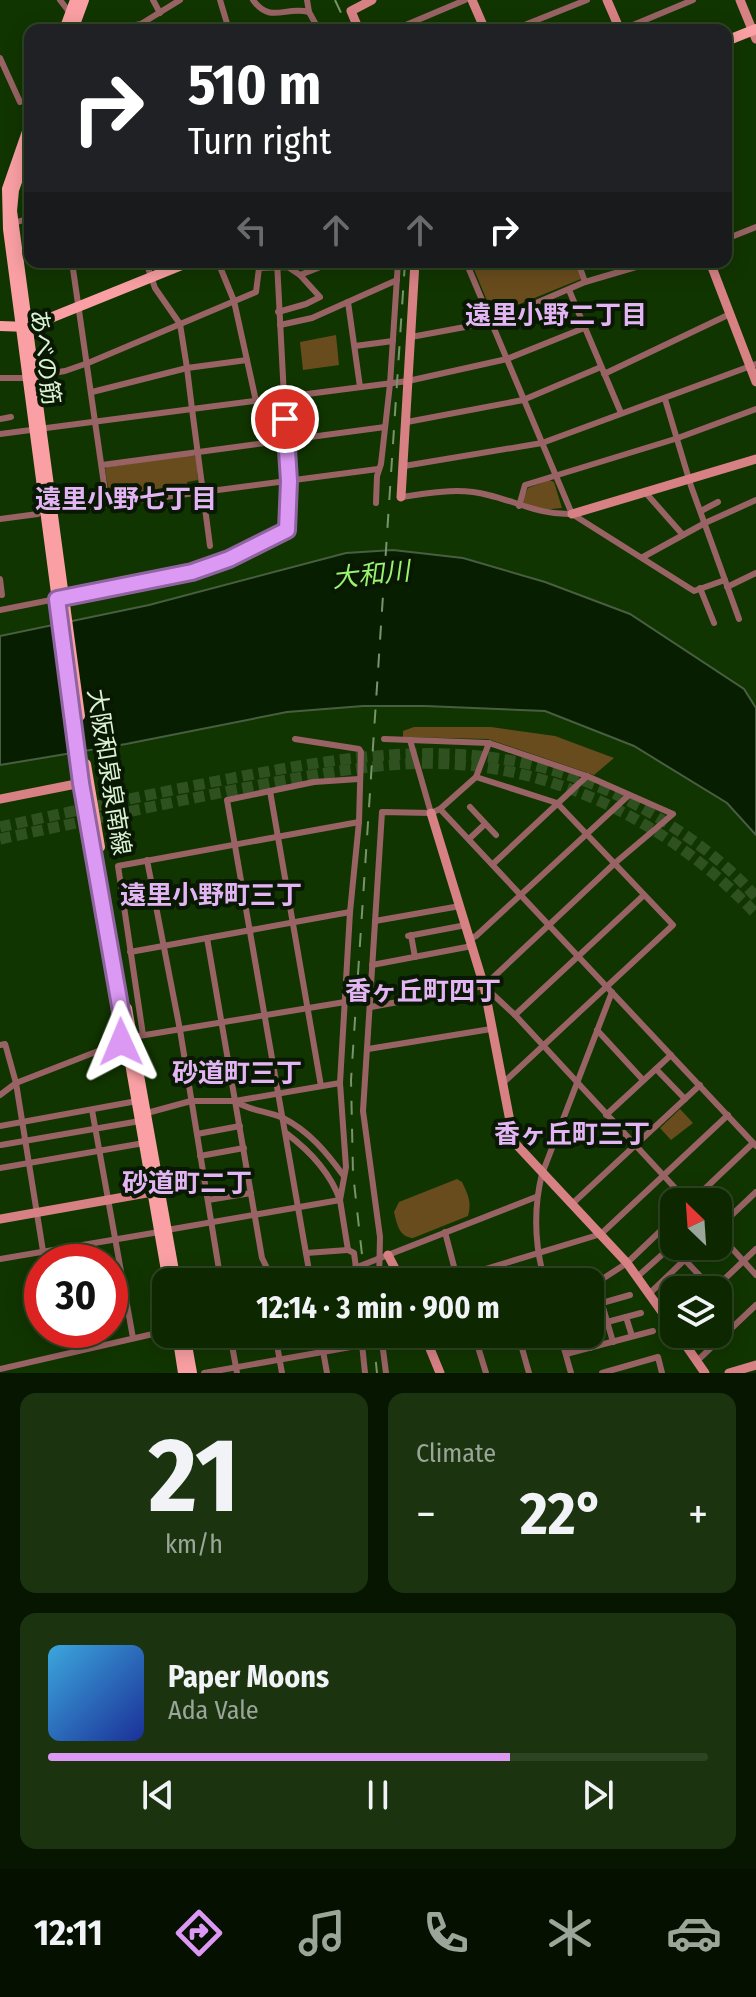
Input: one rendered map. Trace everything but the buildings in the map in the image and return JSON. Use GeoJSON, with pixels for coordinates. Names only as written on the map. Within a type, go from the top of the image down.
{"type":"FeatureCollection","features":[{"type":"Feature","properties":{"kind":"main road"},"geometry":{"type":"LineString","coordinates":[[66,24],[75,0]]}},
{"type":"Feature","properties":{"kind":"main road"},"geometry":{"type":"LineString","coordinates":[[75,24],[84,0]]}},
{"type":"Feature","properties":{"kind":"main road"},"geometry":{"type":"LineString","coordinates":[[732,39],[755,33]]}},
{"type":"Feature","properties":{"kind":"main road","name":"あべの筋"},"geometry":{"type":"LineString","coordinates":[[24,140],[7,189],[7,228],[25,328],[61,602]]}},
{"type":"Feature","properties":{"kind":"main road","name":"あべの筋"},"geometry":{"type":"LineString","coordinates":[[7,228],[14,190],[24,162]]}},
{"type":"Feature","properties":{"kind":"main road"},"geometry":{"type":"LineString","coordinates":[[0,326],[25,328],[174,268]]}},
{"type":"Feature","properties":{"kind":"main road","name":"大阪和泉泉南線"},"geometry":{"type":"LineString","coordinates":[[61,602],[83,780],[134,1038],[167,1268]]}},
{"type":"Feature","properties":{"kind":"main road","name":"大阪和泉泉南線"},"geometry":{"type":"LineString","coordinates":[[134,1038],[137,1101],[157,1191]]}},
{"type":"Feature","properties":{"kind":"main road","name":"大阪和泉泉南線"},"geometry":{"type":"LineString","coordinates":[[163,1231],[172,1268]]}},
{"type":"Feature","properties":{"kind":"main road"},"geometry":{"type":"LineString","coordinates":[[179,1348],[183,1373]]}},
{"type":"Feature","properties":{"kind":"main road"},"geometry":{"type":"LineString","coordinates":[[188,1348],[192,1373]]}},
{"type":"Feature","properties":{"kind":"street"},"geometry":{"type":"LineString","coordinates":[[60,0],[70,13]]}},
{"type":"Feature","properties":{"kind":"street"},"geometry":{"type":"LineString","coordinates":[[153,0],[160,13]]}},
{"type":"Feature","properties":{"kind":"street"},"geometry":{"type":"LineString","coordinates":[[141,24],[180,0]]}},
{"type":"Feature","properties":{"kind":"street"},"geometry":{"type":"LineString","coordinates":[[220,0],[227,24]]}},
{"type":"Feature","properties":{"kind":"street"},"geometry":{"type":"LineString","coordinates":[[253,0],[263,11],[309,12]]}},
{"type":"Feature","properties":{"kind":"street"},"geometry":{"type":"LineString","coordinates":[[261,0],[263,11]]}},
{"type":"Feature","properties":{"kind":"street"},"geometry":{"type":"LineString","coordinates":[[281,0],[284,12]]}},
{"type":"Feature","properties":{"kind":"street"},"geometry":{"type":"LineString","coordinates":[[307,0],[316,24]]}},
{"type":"Feature","properties":{"kind":"street"},"geometry":{"type":"LineString","coordinates":[[356,24],[351,11],[372,0]]}},
{"type":"Feature","properties":{"kind":"street"},"geometry":{"type":"LineString","coordinates":[[408,24],[465,0]]}},
{"type":"Feature","properties":{"kind":"street"},"geometry":{"type":"LineString","coordinates":[[472,0],[482,24]]}},
{"type":"Feature","properties":{"kind":"street"},"geometry":{"type":"LineString","coordinates":[[527,24],[587,0]]}},
{"type":"Feature","properties":{"kind":"street"},"geometry":{"type":"LineString","coordinates":[[607,0],[617,24]]}},
{"type":"Feature","properties":{"kind":"street"},"geometry":{"type":"LineString","coordinates":[[635,24],[693,0]]}},
{"type":"Feature","properties":{"kind":"street"},"geometry":{"type":"LineString","coordinates":[[740,0],[755,33]]}},
{"type":"Feature","properties":{"kind":"street"},"geometry":{"type":"LineString","coordinates":[[0,58],[20,102]]}},
{"type":"Feature","properties":{"kind":"street"},"geometry":{"type":"LineString","coordinates":[[732,237],[756,227]]}},
{"type":"Feature","properties":{"kind":"street"},"geometry":{"type":"LineString","coordinates":[[73,268],[107,505]]}},
{"type":"Feature","properties":{"kind":"street"},"geometry":{"type":"LineString","coordinates":[[148,268],[180,324],[210,546]]}},
{"type":"Feature","properties":{"kind":"street"},"geometry":{"type":"LineString","coordinates":[[220,268],[234,301],[256,401]]}},
{"type":"Feature","properties":{"kind":"street"},"geometry":{"type":"LineString","coordinates":[[0,378],[31,377],[88,363],[256,292],[257,270],[264,268]]}},
{"type":"Feature","properties":{"kind":"street"},"geometry":{"type":"LineString","coordinates":[[0,610],[61,602],[215,565],[290,529],[277,268]]}},
{"type":"Feature","properties":{"kind":"street"},"geometry":{"type":"LineString","coordinates":[[278,312],[320,297],[290,268]]}},
{"type":"Feature","properties":{"kind":"street"},"geometry":{"type":"LineString","coordinates":[[300,275],[318,268]]}},
{"type":"Feature","properties":{"kind":"street"},"geometry":{"type":"LineString","coordinates":[[376,503],[390,384],[398,268]]}},
{"type":"Feature","properties":{"kind":"street"},"geometry":{"type":"LineString","coordinates":[[415,268],[411,337],[404,381],[407,422],[401,497],[445,491],[486,494],[552,514],[572,514],[756,459]]}},
{"type":"Feature","properties":{"kind":"street"},"geometry":{"type":"LineString","coordinates":[[469,268],[572,514],[694,591],[756,573]]}},
{"type":"Feature","properties":{"kind":"street"},"geometry":{"type":"LineString","coordinates":[[580,268],[585,282]]}},
{"type":"Feature","properties":{"kind":"street"},"geometry":{"type":"LineString","coordinates":[[411,337],[492,322],[585,282],[633,268]]}},
{"type":"Feature","properties":{"kind":"street"},"geometry":{"type":"LineString","coordinates":[[712,268],[753,365],[756,382]]}},
{"type":"Feature","properties":{"kind":"street"},"geometry":{"type":"LineString","coordinates":[[280,325],[312,318],[397,280]]}},
{"type":"Feature","properties":{"kind":"street"},"geometry":{"type":"LineString","coordinates":[[569,290],[621,413]]}},
{"type":"Feature","properties":{"kind":"street"},"geometry":{"type":"LineString","coordinates":[[348,302],[360,387]]}},
{"type":"Feature","properties":{"kind":"street"},"geometry":{"type":"LineString","coordinates":[[407,422],[523,400],[602,370],[730,314]]}},
{"type":"Feature","properties":{"kind":"street"},"geometry":{"type":"LineString","coordinates":[[0,434],[390,384],[507,359],[584,328]]}},
{"type":"Feature","properties":{"kind":"street"},"geometry":{"type":"LineString","coordinates":[[355,346],[393,341]]}},
{"type":"Feature","properties":{"kind":"street"},"geometry":{"type":"LineString","coordinates":[[92,392],[187,368],[247,360]]}},
{"type":"Feature","properties":{"kind":"street"},"geometry":{"type":"LineString","coordinates":[[404,466],[542,443],[753,365]]}},
{"type":"Feature","properties":{"kind":"street"},"geometry":{"type":"LineString","coordinates":[[665,399],[675,439],[739,619]]}},
{"type":"Feature","properties":{"kind":"street"},"geometry":{"type":"LineString","coordinates":[[519,506],[525,485],[675,439],[756,409]]}},
{"type":"Feature","properties":{"kind":"street"},"geometry":{"type":"LineString","coordinates":[[0,419],[11,417]]}},
{"type":"Feature","properties":{"kind":"street"},"geometry":{"type":"LineString","coordinates":[[102,465],[385,427]]}},
{"type":"Feature","properties":{"kind":"street"},"geometry":{"type":"LineString","coordinates":[[59,511],[378,469]]}},
{"type":"Feature","properties":{"kind":"street"},"geometry":{"type":"LineString","coordinates":[[645,492],[683,535]]}},
{"type":"Feature","properties":{"kind":"street"},"geometry":{"type":"LineString","coordinates":[[643,557],[705,523],[756,500]]}},
{"type":"Feature","properties":{"kind":"street"},"geometry":{"type":"LineString","coordinates":[[701,511],[718,502]]}},
{"type":"Feature","properties":{"kind":"street"},"geometry":{"type":"LineString","coordinates":[[0,519],[38,514]]}},
{"type":"Feature","properties":{"kind":"street"},"geometry":{"type":"LineString","coordinates":[[0,579],[2,595]]}},
{"type":"Feature","properties":{"kind":"street"},"geometry":{"type":"LineString","coordinates":[[700,588],[714,623]]}},
{"type":"Feature","properties":{"kind":"street"},"geometry":{"type":"LineString","coordinates":[[295,739],[359,749],[359,822],[350,912],[340,1083],[346,1167],[340,1200]]}},
{"type":"Feature","properties":{"kind":"street"},"geometry":{"type":"LineString","coordinates":[[371,1007],[484,986],[615,863],[673,814],[587,776],[489,743],[384,739]]}},
{"type":"Feature","properties":{"kind":"street"},"geometry":{"type":"LineString","coordinates":[[410,740],[436,811],[484,986],[514,1142],[627,1263],[660,1309]]}},
{"type":"Feature","properties":{"kind":"street"},"geometry":{"type":"LineString","coordinates":[[382,1268],[384,1257],[363,1111],[382,812],[436,811],[476,777],[489,743]]}},
{"type":"Feature","properties":{"kind":"street"},"geometry":{"type":"LineString","coordinates":[[493,864],[587,776]]}},
{"type":"Feature","properties":{"kind":"street"},"geometry":{"type":"LineString","coordinates":[[476,777],[557,803],[673,925],[610,989],[503,1083]]}},
{"type":"Feature","properties":{"kind":"street"},"geometry":{"type":"LineString","coordinates":[[309,1268],[227,800],[314,782],[359,779]]}},
{"type":"Feature","properties":{"kind":"street"},"geometry":{"type":"LineString","coordinates":[[0,799],[83,780]]}},
{"type":"Feature","properties":{"kind":"street"},"geometry":{"type":"LineString","coordinates":[[270,791],[321,1086]]}},
{"type":"Feature","properties":{"kind":"street"},"geometry":{"type":"LineString","coordinates":[[372,965],[471,942],[629,795]]}},
{"type":"Feature","properties":{"kind":"street"},"geometry":{"type":"LineString","coordinates":[[470,807],[496,835]]}},
{"type":"Feature","properties":{"kind":"street"},"geometry":{"type":"LineString","coordinates":[[436,811],[493,864],[755,1144],[706,1188]]}},
{"type":"Feature","properties":{"kind":"street"},"geometry":{"type":"LineString","coordinates":[[134,1038],[130,952],[118,866],[359,822]]}},
{"type":"Feature","properties":{"kind":"street"},"geometry":{"type":"LineString","coordinates":[[469,839],[485,824]]}},
{"type":"Feature","properties":{"kind":"street"},"geometry":{"type":"LineString","coordinates":[[147,860],[180,1030],[219,1268]]}},
{"type":"Feature","properties":{"kind":"street"},"geometry":{"type":"LineString","coordinates":[[515,1015],[644,895]]}},
{"type":"Feature","properties":{"kind":"street"},"geometry":{"type":"LineString","coordinates":[[375,921],[460,906]]}},
{"type":"Feature","properties":{"kind":"street"},"geometry":{"type":"LineString","coordinates":[[130,952],[350,912]]}},
{"type":"Feature","properties":{"kind":"street"},"geometry":{"type":"LineString","coordinates":[[415,957],[409,936],[466,925]]}},
{"type":"Feature","properties":{"kind":"street"},"geometry":{"type":"LineString","coordinates":[[207,938],[262,1258],[267,1268]]}},
{"type":"Feature","properties":{"kind":"street"},"geometry":{"type":"LineString","coordinates":[[484,986],[515,1015],[676,1188]]}},
{"type":"Feature","properties":{"kind":"street"},"geometry":{"type":"LineString","coordinates":[[541,1268],[537,1255],[536,1197],[610,989]]}},
{"type":"Feature","properties":{"kind":"street"},"geometry":{"type":"LineString","coordinates":[[0,1095],[16,1083],[134,1038],[345,1002]]}},
{"type":"Feature","properties":{"kind":"street"},"geometry":{"type":"LineString","coordinates":[[368,1049],[491,1029]]}},
{"type":"Feature","properties":{"kind":"street"},"geometry":{"type":"LineString","coordinates":[[597,1030],[643,1080]]}},
{"type":"Feature","properties":{"kind":"street"},"geometry":{"type":"LineString","coordinates":[[0,1045],[6,1047],[16,1083],[42,1244]]}},
{"type":"Feature","properties":{"kind":"street"},"geometry":{"type":"LineString","coordinates":[[606,1115],[671,1055]]}},
{"type":"Feature","properties":{"kind":"street"},"geometry":{"type":"LineString","coordinates":[[656,1069],[685,1099]]}},
{"type":"Feature","properties":{"kind":"street"},"geometry":{"type":"LineString","coordinates":[[1,1145],[95,1129],[191,1101],[235,1101],[340,1083]]}},
{"type":"Feature","properties":{"kind":"street"},"geometry":{"type":"LineString","coordinates":[[572,1204],[700,1085]]}},
{"type":"Feature","properties":{"kind":"street"},"geometry":{"type":"LineString","coordinates":[[0,1126],[137,1101]]}},
{"type":"Feature","properties":{"kind":"street"},"geometry":{"type":"LineString","coordinates":[[235,1101],[283,1118],[306,1133],[328,1153],[343,1175]]}},
{"type":"Feature","properties":{"kind":"street"},"geometry":{"type":"LineString","coordinates":[[92,1110],[133,1338]]}},
{"type":"Feature","properties":{"kind":"street"},"geometry":{"type":"LineString","coordinates":[[496,1268],[601,1234],[728,1115]]}},
{"type":"Feature","properties":{"kind":"street"},"geometry":{"type":"LineString","coordinates":[[197,1134],[240,1126]]}},
{"type":"Feature","properties":{"kind":"street"},"geometry":{"type":"LineString","coordinates":[[286,1133],[317,1160],[336,1188],[348,1250]]}},
{"type":"Feature","properties":{"kind":"street"},"geometry":{"type":"LineString","coordinates":[[0,1168],[144,1143]]}},
{"type":"Feature","properties":{"kind":"street"},"geometry":{"type":"LineString","coordinates":[[200,1156],[244,1148]]}},
{"type":"Feature","properties":{"kind":"street"},"geometry":{"type":"LineString","coordinates":[[204,1178],[247,1170]]}},
{"type":"Feature","properties":{"kind":"street"},"geometry":{"type":"LineString","coordinates":[[0,1219],[157,1191]]}},
{"type":"Feature","properties":{"kind":"street"},"geometry":{"type":"LineString","coordinates":[[732,1217],[756,1192]]}},
{"type":"Feature","properties":{"kind":"street"},"geometry":{"type":"LineString","coordinates":[[208,1200],[251,1193]]}},
{"type":"Feature","properties":{"kind":"street"},"geometry":{"type":"LineString","coordinates":[[306,1253],[348,1250],[354,1253],[355,1268],[536,1197]]}},
{"type":"Feature","properties":{"kind":"street"},"geometry":{"type":"LineString","coordinates":[[89,1244],[340,1200]]}},
{"type":"Feature","properties":{"kind":"street"},"geometry":{"type":"LineString","coordinates":[[604,1278],[627,1263],[660,1231]]}},
{"type":"Feature","properties":{"kind":"street"},"geometry":{"type":"LineString","coordinates":[[445,1232],[455,1268]]}},
{"type":"Feature","properties":{"kind":"street"},"geometry":{"type":"LineString","coordinates":[[732,1248],[756,1275]]}},
{"type":"Feature","properties":{"kind":"street"},"geometry":{"type":"LineString","coordinates":[[727,1276],[756,1249]]}},
{"type":"Feature","properties":{"kind":"street"},"geometry":{"type":"LineString","coordinates":[[0,1259],[24,1255]]}},
{"type":"Feature","properties":{"kind":"street"},"geometry":{"type":"LineString","coordinates":[[637,1277],[660,1256]]}},
{"type":"Feature","properties":{"kind":"street"},"geometry":{"type":"LineString","coordinates":[[384,1257],[392,1268]]}},
{"type":"Feature","properties":{"kind":"street"},"geometry":{"type":"LineString","coordinates":[[649,1294],[685,1260],[698,1274]]}},
{"type":"Feature","properties":{"kind":"street"},"geometry":{"type":"LineString","coordinates":[[604,1302],[630,1295]]}},
{"type":"Feature","properties":{"kind":"street"},"geometry":{"type":"LineString","coordinates":[[697,1361],[756,1305]]}},
{"type":"Feature","properties":{"kind":"street"},"geometry":{"type":"LineString","coordinates":[[604,1311],[613,1342]]}},
{"type":"Feature","properties":{"kind":"street"},"geometry":{"type":"LineString","coordinates":[[607,1322],[641,1313]]}},
{"type":"Feature","properties":{"kind":"street"},"geometry":{"type":"LineString","coordinates":[[626,1317],[632,1336]]}},
{"type":"Feature","properties":{"kind":"street"},"geometry":{"type":"LineString","coordinates":[[604,1344],[653,1331]]}},
{"type":"Feature","properties":{"kind":"street"},"geometry":{"type":"LineString","coordinates":[[0,1369],[152,1334]]}},
{"type":"Feature","properties":{"kind":"street"},"geometry":{"type":"LineString","coordinates":[[232,1348],[236,1370]]}},
{"type":"Feature","properties":{"kind":"street"},"geometry":{"type":"LineString","coordinates":[[278,1348],[282,1373]]}},
{"type":"Feature","properties":{"kind":"street"},"geometry":{"type":"LineString","coordinates":[[323,1348],[327,1373]]}},
{"type":"Feature","properties":{"kind":"street"},"geometry":{"type":"LineString","coordinates":[[204,1373],[236,1370],[346,1348]]}},
{"type":"Feature","properties":{"kind":"street"},"geometry":{"type":"LineString","coordinates":[[362,1348],[365,1373]]}},
{"type":"Feature","properties":{"kind":"street"},"geometry":{"type":"LineString","coordinates":[[383,1348],[386,1373]]}},
{"type":"Feature","properties":{"kind":"street"},"geometry":{"type":"LineString","coordinates":[[430,1348],[440,1373]]}},
{"type":"Feature","properties":{"kind":"street"},"geometry":{"type":"LineString","coordinates":[[478,1348],[486,1373]]}},
{"type":"Feature","properties":{"kind":"street"},"geometry":{"type":"LineString","coordinates":[[522,1348],[529,1373]]}},
{"type":"Feature","properties":{"kind":"street"},"geometry":{"type":"LineString","coordinates":[[564,1348],[571,1373]]}},
{"type":"Feature","properties":{"kind":"street"},"geometry":{"type":"LineString","coordinates":[[566,1354],[590,1348]]}},
{"type":"Feature","properties":{"kind":"street"},"geometry":{"type":"LineString","coordinates":[[688,1348],[705,1373]]}},
{"type":"Feature","properties":{"kind":"street"},"geometry":{"type":"LineString","coordinates":[[602,1373],[658,1357],[662,1373]]}},
{"type":"Feature","properties":{"kind":"street"},"geometry":{"type":"LineString","coordinates":[[729,1373],[756,1365]]}},
{"type":"Feature","properties":{"kind":"shaded area"},"geometry":{"type":"Polygon","coordinates":[[[473,268],[577,268],[581,279],[493,315],[473,268]]]}},
{"type":"Feature","properties":{"kind":"shaded area"},"geometry":{"type":"Polygon","coordinates":[[[336,335],[339,365],[303,370],[300,342],[336,335]]]}},
{"type":"Feature","properties":{"kind":"shaded area"},"geometry":{"type":"Polygon","coordinates":[[[196,457],[198,480],[187,482],[188,491],[110,500],[107,467],[196,457]]]}},
{"type":"Feature","properties":{"kind":"shaded area"},"geometry":{"type":"Polygon","coordinates":[[[549,480],[554,482],[562,508],[542,510],[522,502],[528,488],[549,480]]]}},
{"type":"Feature","properties":{"kind":"shaded area"},"geometry":{"type":"Polygon","coordinates":[[[414,727],[491,727],[555,736],[614,758],[594,775],[488,739],[403,737],[403,731],[414,727]]]}},
{"type":"Feature","properties":{"kind":"shaded area"},"geometry":{"type":"Polygon","coordinates":[[[680,1109],[693,1123],[671,1140],[660,1128],[680,1109]]]}},
{"type":"Feature","properties":{"kind":"shaded area"},"geometry":{"type":"Polygon","coordinates":[[[457,1179],[462,1182],[469,1199],[468,1216],[413,1238],[402,1232],[394,1212],[399,1202],[457,1179]]]}},
{"type":"Feature","properties":{"kind":"water","name":"大和川"},"geometry":{"type":"Polygon","coordinates":[[[393,550],[463,558],[545,582],[630,614],[744,689],[756,708],[756,835],[727,803],[634,746],[545,711],[363,706],[287,712],[0,765],[0,636],[149,605],[346,553],[393,550]]]}},
{"type":"Feature","properties":{"kind":"tunnel"},"geometry":{"type":"LineString","coordinates":[[0,827],[295,767],[403,754],[455,754],[507,760],[558,772],[610,792],[700,845],[756,897]]}},
{"type":"Feature","properties":{"kind":"tunnel"},"geometry":{"type":"LineString","coordinates":[[0,839],[324,773],[405,764],[455,764],[504,771],[552,783],[597,800],[641,822],[682,849],[756,914]]}},
{"type":"Feature","properties":{"kind":"railway"},"geometry":{"type":"LineString","coordinates":[[335,0],[346,24]]}},
{"type":"Feature","properties":{"kind":"railway"},"geometry":{"type":"LineString","coordinates":[[363,1268],[353,1173],[351,1080],[405,268]]}},
{"type":"Feature","properties":{"kind":"railway"},"geometry":{"type":"LineString","coordinates":[[374,1348],[377,1373]]}},
{"type":"Feature","properties":{"kind":"district","name":"遠里小野二丁目"},"geometry":{"type":"Point","coordinates":[556,315]}},
{"type":"Feature","properties":{"kind":"district","name":"遠里小野七丁目"},"geometry":{"type":"Point","coordinates":[126,499]}},
{"type":"Feature","properties":{"kind":"district","name":"遠里小野町三丁"},"geometry":{"type":"Point","coordinates":[211,895]}},
{"type":"Feature","properties":{"kind":"district","name":"香ヶ丘町四丁"},"geometry":{"type":"Point","coordinates":[423,991]}},
{"type":"Feature","properties":{"kind":"district","name":"砂道町三丁"},"geometry":{"type":"Point","coordinates":[237,1073]}},
{"type":"Feature","properties":{"kind":"district","name":"香ヶ丘町三丁"},"geometry":{"type":"Point","coordinates":[572,1134]}},
{"type":"Feature","properties":{"kind":"district","name":"砂道町二丁"},"geometry":{"type":"Point","coordinates":[187,1183]}},
{"type":"Feature","properties":{"kind":"route"},"geometry":{"type":"LineString","coordinates":[[121,1042],[126,1040],[81,783],[57,599],[192,572],[229,559],[287,530],[289,481],[285,419]]}}]}
